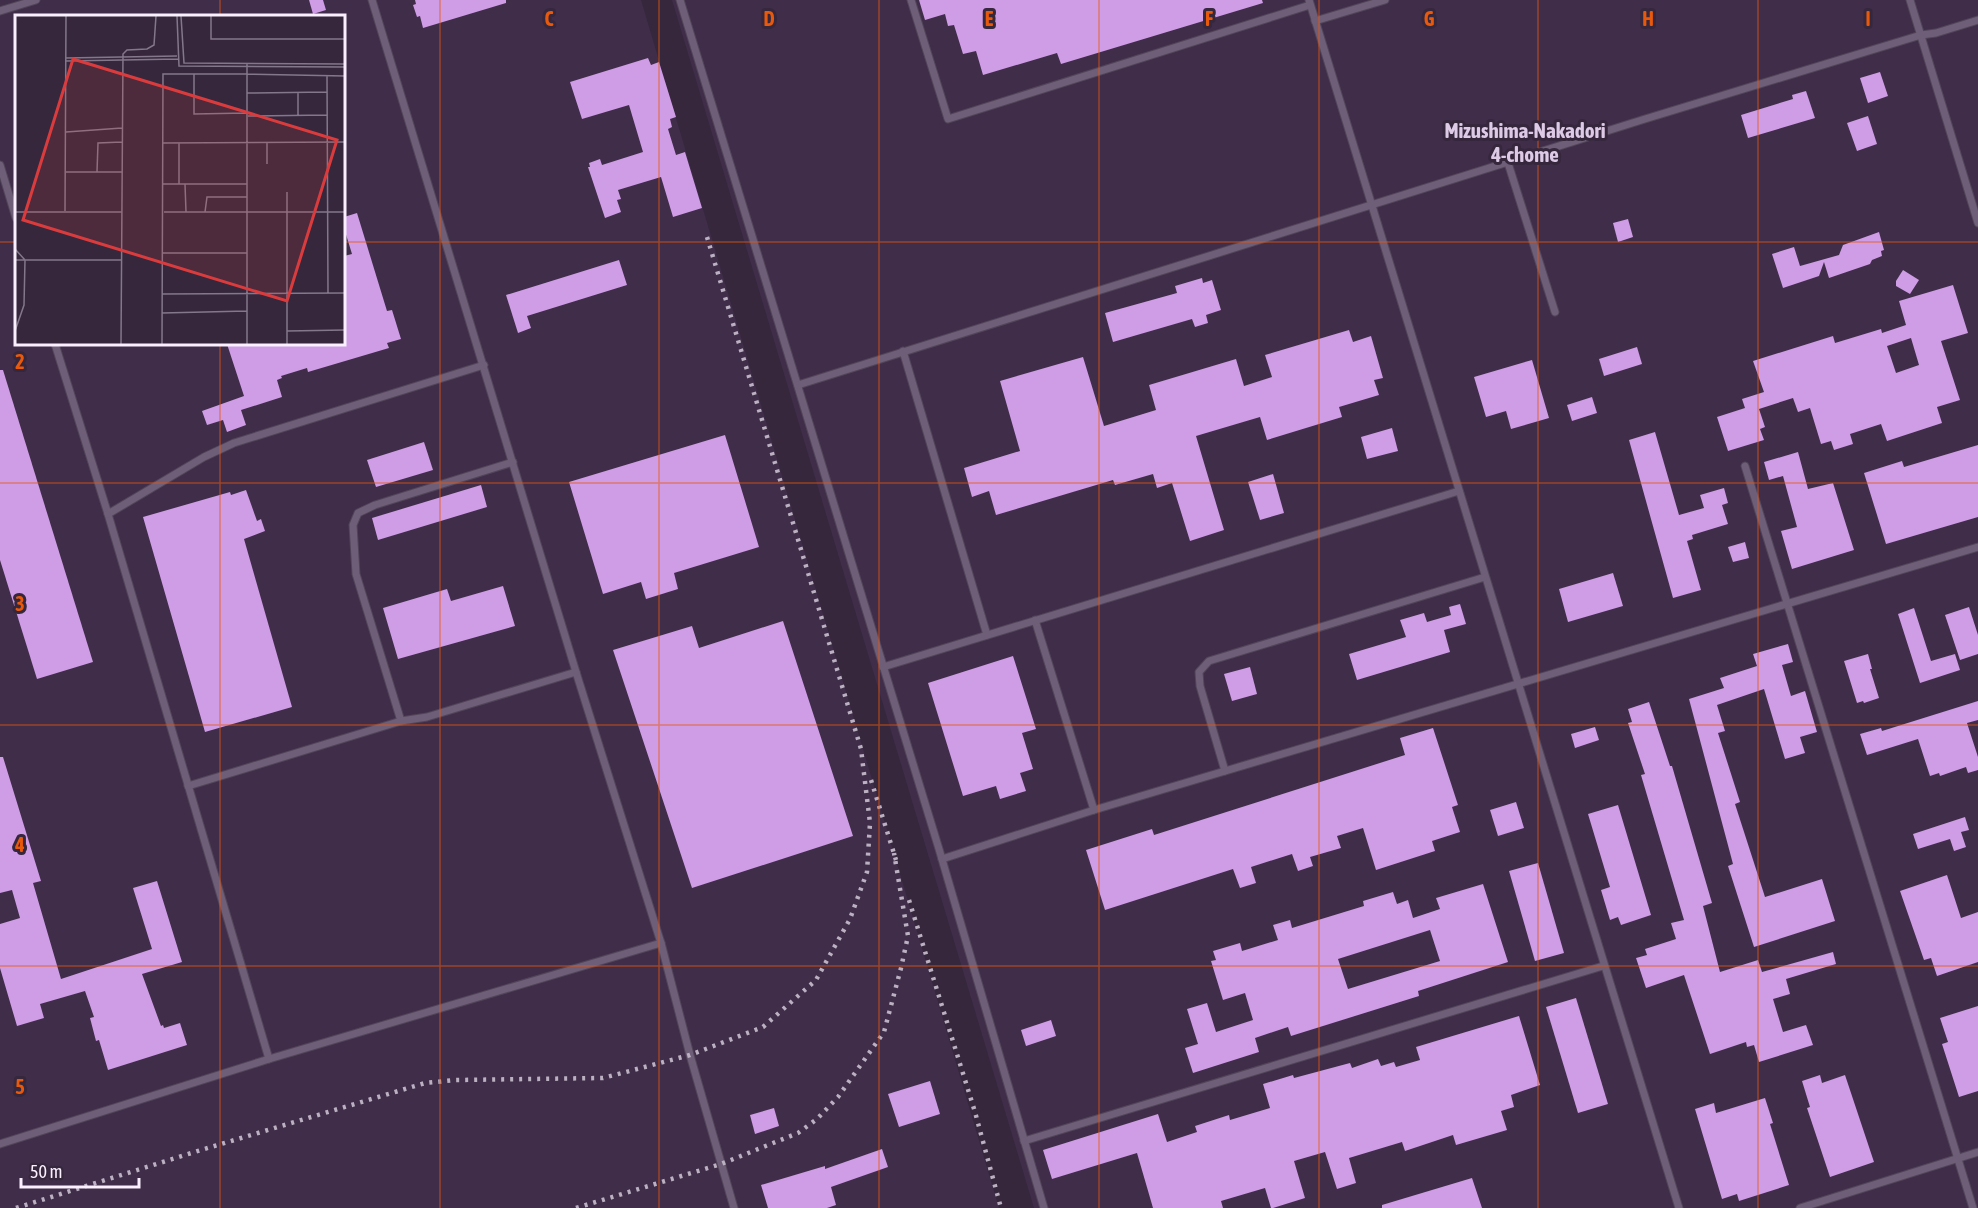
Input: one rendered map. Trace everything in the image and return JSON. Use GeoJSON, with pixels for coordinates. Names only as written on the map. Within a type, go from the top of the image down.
{"type":"FeatureCollection","features":[{"type":"Feature","properties":{"kind":"lane"},"geometry":{"type":"LineString","coordinates":[[0,11],[36,0]]}},
{"type":"Feature","properties":{"kind":"lane"},"geometry":{"type":"LineString","coordinates":[[372,0],[576,672],[661,942],[693,1066],[734,1208]]}},
{"type":"Feature","properties":{"kind":"lane"},"geometry":{"type":"LineString","coordinates":[[680,0],[942,859],[1044,1208]]}},
{"type":"Feature","properties":{"kind":"lane"},"geometry":{"type":"LineString","coordinates":[[911,0],[948,118],[1310,3],[1603,966],[1679,1208]]}},
{"type":"Feature","properties":{"kind":"lane"},"geometry":{"type":"LineString","coordinates":[[1315,21],[1385,0]]}},
{"type":"Feature","properties":{"kind":"lane"},"geometry":{"type":"LineString","coordinates":[[1910,0],[1978,223]]}},
{"type":"Feature","properties":{"kind":"lane"},"geometry":{"type":"LineString","coordinates":[[798,385],[1656,116],[1921,35],[1936,33],[1978,20]]}},
{"type":"Feature","properties":{"kind":"lane"},"geometry":{"type":"LineString","coordinates":[[1508,163],[1555,312]]}},
{"type":"Feature","properties":{"kind":"lane"},"geometry":{"type":"LineString","coordinates":[[0,165],[15,215]]}},
{"type":"Feature","properties":{"kind":"lane"},"geometry":{"type":"LineString","coordinates":[[55,345],[108,514],[269,1059]]}},
{"type":"Feature","properties":{"kind":"lane"},"geometry":{"type":"LineString","coordinates":[[903,351],[987,635]]}},
{"type":"Feature","properties":{"kind":"lane"},"geometry":{"type":"LineString","coordinates":[[108,514],[204,457],[234,443],[484,365]]}},
{"type":"Feature","properties":{"kind":"lane"},"geometry":{"type":"LineString","coordinates":[[401,720],[356,574],[353,525],[358,513],[375,505],[513,462]]}},
{"type":"Feature","properties":{"kind":"lane"},"geometry":{"type":"LineString","coordinates":[[1745,466],[1973,1208]]}},
{"type":"Feature","properties":{"kind":"lane"},"geometry":{"type":"LineString","coordinates":[[883,667],[1459,492]]}},
{"type":"Feature","properties":{"kind":"lane"},"geometry":{"type":"LineString","coordinates":[[942,859],[1094,810],[1978,547]]}},
{"type":"Feature","properties":{"kind":"lane"},"geometry":{"type":"LineString","coordinates":[[1225,771],[1200,686],[1199,672],[1209,662],[1485,577]]}},
{"type":"Feature","properties":{"kind":"lane"},"geometry":{"type":"LineString","coordinates":[[1035,620],[1094,810]]}},
{"type":"Feature","properties":{"kind":"lane"},"geometry":{"type":"LineString","coordinates":[[188,786],[401,720],[427,717],[576,672]]}},
{"type":"Feature","properties":{"kind":"lane"},"geometry":{"type":"LineString","coordinates":[[0,1144],[269,1059],[661,942]]}},
{"type":"Feature","properties":{"kind":"lane"},"geometry":{"type":"LineString","coordinates":[[1024,1140],[1603,966]]}},
{"type":"Feature","properties":{"kind":"lane"},"geometry":{"type":"LineString","coordinates":[[1800,1208],[1978,1152]]}},
{"type":"Feature","properties":{"kind":"shaded area"},"geometry":{"type":"Polygon","coordinates":[[[0,0],[641,0],[999,1208],[0,1208],[0,0]]]}},
{"type":"Feature","properties":{"kind":"shaded area"},"geometry":{"type":"Polygon","coordinates":[[[672,0],[1978,0],[1978,1208],[1034,1208],[672,0]]]}},
{"type":"Feature","properties":{"kind":"building"},"geometry":{"type":"Polygon","coordinates":[[[309,0],[323,0],[326,10],[313,14],[309,0]]]}},
{"type":"Feature","properties":{"kind":"building"},"geometry":{"type":"Polygon","coordinates":[[[415,0],[506,0],[506,3],[423,28],[420,16],[417,17],[413,5],[416,4],[415,0]]]}},
{"type":"Feature","properties":{"kind":"building"},"geometry":{"type":"Polygon","coordinates":[[[919,0],[1262,0],[1263,3],[1061,64],[1057,53],[983,75],[976,51],[963,54],[954,25],[948,26],[945,14],[925,20],[919,0]]]}},
{"type":"Feature","properties":{"kind":"building"},"geometry":{"type":"Polygon","coordinates":[[[648,58],[651,65],[659,62],[676,117],[670,119],[672,127],[668,129],[676,155],[685,152],[702,208],[673,217],[661,177],[618,190],[621,199],[617,200],[621,212],[605,218],[588,167],[590,167],[589,163],[600,159],[602,165],[643,152],[629,105],[582,119],[570,82],[648,58]]]}},
{"type":"Feature","properties":{"kind":"building"},"geometry":{"type":"Polygon","coordinates":[[[1880,72],[1888,96],[1868,103],[1860,78],[1880,72]]]}},
{"type":"Feature","properties":{"kind":"building"},"geometry":{"type":"Polygon","coordinates":[[[1806,91],[1815,118],[1748,138],[1741,115],[1793,99],[1792,95],[1806,91]]]}},
{"type":"Feature","properties":{"kind":"building"},"geometry":{"type":"Polygon","coordinates":[[[1868,116],[1877,144],[1857,151],[1847,123],[1868,116]]]}},
{"type":"Feature","properties":{"kind":"building"},"geometry":{"type":"Polygon","coordinates":[[[357,213],[387,311],[392,310],[401,339],[387,343],[389,348],[308,372],[307,368],[281,376],[282,378],[277,380],[282,397],[241,410],[246,425],[227,432],[223,420],[207,425],[202,411],[244,396],[227,345],[345,345],[345,256],[352,254],[345,231],[345,217],[357,213]]]}},
{"type":"Feature","properties":{"kind":"building"},"geometry":{"type":"Polygon","coordinates":[[[1628,219],[1633,237],[1618,242],[1613,223],[1628,219]]]}},
{"type":"Feature","properties":{"kind":"building"},"geometry":{"type":"Polygon","coordinates":[[[1879,232],[1884,250],[1881,251],[1882,256],[1872,260],[1870,264],[1829,278],[1824,262],[1819,276],[1783,288],[1772,254],[1794,247],[1800,266],[1839,255],[1843,245],[1879,232]]]}},
{"type":"Feature","properties":{"kind":"building"},"geometry":{"type":"Polygon","coordinates":[[[619,260],[627,285],[527,316],[531,328],[518,333],[506,295],[619,260]]]}},
{"type":"Feature","properties":{"kind":"building"},"geometry":{"type":"Polygon","coordinates":[[[1903,270],[1919,280],[1910,294],[1896,286],[1896,281],[1903,270]]]}},
{"type":"Feature","properties":{"kind":"building"},"geometry":{"type":"Polygon","coordinates":[[[1202,278],[1203,283],[1212,280],[1221,310],[1206,315],[1208,323],[1195,327],[1192,319],[1113,342],[1105,313],[1177,293],[1175,286],[1202,278]]]}},
{"type":"Feature","properties":{"kind":"building"},"geometry":{"type":"Polygon","coordinates":[[[1953,285],[1968,333],[1941,341],[1960,400],[1937,407],[1942,423],[1887,441],[1881,424],[1850,434],[1853,444],[1834,450],[1831,441],[1821,444],[1810,408],[1798,412],[1793,398],[1759,409],[1765,427],[1760,429],[1764,440],[1728,451],[1717,417],[1745,408],[1742,399],[1764,392],[1753,361],[1833,336],[1835,343],[1881,329],[1882,333],[1906,325],[1899,301],[1953,285]],[[1911,338],[1887,346],[1896,373],[1919,365],[1911,338]]]}},
{"type":"Feature","properties":{"kind":"building"},"geometry":{"type":"Polygon","coordinates":[[[1349,330],[1353,342],[1371,336],[1383,378],[1374,380],[1379,395],[1339,407],[1342,417],[1267,440],[1260,417],[1196,436],[1224,530],[1190,541],[1172,483],[1157,488],[1153,474],[1115,485],[1113,480],[996,515],[989,491],[972,497],[964,468],[1020,451],[1000,381],[1083,357],[1104,426],[1156,410],[1149,385],[1236,359],[1244,386],[1272,377],[1265,355],[1349,330]]]}},
{"type":"Feature","properties":{"kind":"building"},"geometry":{"type":"Polygon","coordinates":[[[1637,347],[1642,364],[1604,376],[1599,359],[1637,347]]]}},
{"type":"Feature","properties":{"kind":"building"},"geometry":{"type":"Polygon","coordinates":[[[1532,360],[1549,418],[1511,429],[1506,411],[1486,417],[1474,377],[1532,360]]]}},
{"type":"Feature","properties":{"kind":"building"},"geometry":{"type":"Polygon","coordinates":[[[0,370],[3,370],[93,662],[37,679],[0,560],[0,370]]]}},
{"type":"Feature","properties":{"kind":"building"},"geometry":{"type":"Polygon","coordinates":[[[1592,397],[1597,413],[1572,421],[1567,405],[1592,397]]]}},
{"type":"Feature","properties":{"kind":"building"},"geometry":{"type":"Polygon","coordinates":[[[1392,428],[1398,451],[1367,459],[1361,437],[1392,428]]]}},
{"type":"Feature","properties":{"kind":"building"},"geometry":{"type":"Polygon","coordinates":[[[1655,432],[1679,515],[1704,508],[1700,495],[1724,488],[1728,503],[1722,505],[1728,524],[1692,535],[1693,539],[1687,541],[1701,590],[1673,598],[1629,440],[1655,432]]]}},
{"type":"Feature","properties":{"kind":"building"},"geometry":{"type":"Polygon","coordinates":[[[725,435],[759,547],[674,573],[678,589],[646,599],[641,582],[603,594],[569,482],[725,435]]]}},
{"type":"Feature","properties":{"kind":"building"},"geometry":{"type":"Polygon","coordinates":[[[424,442],[433,470],[376,487],[367,460],[424,442]]]}},
{"type":"Feature","properties":{"kind":"building"},"geometry":{"type":"Polygon","coordinates":[[[1978,445],[1978,517],[1886,544],[1864,473],[1902,461],[1904,467],[1978,445]]]}},
{"type":"Feature","properties":{"kind":"building"},"geometry":{"type":"Polygon","coordinates":[[[1798,452],[1808,489],[1833,483],[1854,550],[1792,569],[1781,531],[1797,527],[1783,476],[1769,480],[1764,462],[1798,452]]]}},
{"type":"Feature","properties":{"kind":"building"},"geometry":{"type":"Polygon","coordinates":[[[1273,474],[1284,513],[1260,520],[1248,482],[1273,474]]]}},
{"type":"Feature","properties":{"kind":"building"},"geometry":{"type":"Polygon","coordinates":[[[481,485],[487,507],[378,540],[372,518],[481,485]]]}},
{"type":"Feature","properties":{"kind":"building"},"geometry":{"type":"Polygon","coordinates":[[[246,490],[257,521],[261,519],[265,531],[244,539],[292,707],[205,732],[143,517],[230,492],[231,495],[246,490]]]}},
{"type":"Feature","properties":{"kind":"building"},"geometry":{"type":"Polygon","coordinates":[[[1745,542],[1749,558],[1733,562],[1728,547],[1745,542]]]}},
{"type":"Feature","properties":{"kind":"building"},"geometry":{"type":"Polygon","coordinates":[[[1613,573],[1623,606],[1568,622],[1559,589],[1613,573]]]}},
{"type":"Feature","properties":{"kind":"building"},"geometry":{"type":"Polygon","coordinates":[[[503,586],[515,626],[398,659],[383,608],[447,589],[451,601],[503,586]]]}},
{"type":"Feature","properties":{"kind":"building"},"geometry":{"type":"Polygon","coordinates":[[[1460,604],[1466,624],[1444,630],[1450,652],[1357,680],[1349,654],[1406,637],[1400,620],[1424,613],[1427,622],[1451,615],[1449,607],[1460,604]]]}},
{"type":"Feature","properties":{"kind":"building"},"geometry":{"type":"Polygon","coordinates":[[[1969,607],[1978,635],[1978,654],[1960,660],[1945,615],[1969,607]]]}},
{"type":"Feature","properties":{"kind":"building"},"geometry":{"type":"Polygon","coordinates":[[[1914,608],[1931,661],[1955,654],[1960,670],[1920,683],[1898,614],[1914,608]]]}},
{"type":"Feature","properties":{"kind":"building"},"geometry":{"type":"Polygon","coordinates":[[[783,621],[853,836],[692,888],[613,650],[692,626],[699,648],[783,621]]]}},
{"type":"Feature","properties":{"kind":"building"},"geometry":{"type":"Polygon","coordinates":[[[1788,644],[1793,662],[1782,665],[1791,696],[1805,691],[1817,732],[1800,737],[1805,753],[1785,759],[1764,689],[1717,705],[1725,731],[1718,733],[1740,802],[1735,804],[1765,897],[1822,879],[1835,921],[1754,947],[1728,866],[1733,864],[1689,699],[1724,688],[1720,678],[1757,666],[1753,654],[1788,644]]]}},
{"type":"Feature","properties":{"kind":"building"},"geometry":{"type":"Polygon","coordinates":[[[1868,654],[1879,698],[1857,703],[1844,661],[1868,654]]]}},
{"type":"Feature","properties":{"kind":"building"},"geometry":{"type":"Polygon","coordinates":[[[1013,656],[1036,729],[1022,733],[1033,769],[1020,773],[1026,791],[1000,799],[996,786],[963,796],[928,683],[1013,656]]]}},
{"type":"Feature","properties":{"kind":"building"},"geometry":{"type":"Polygon","coordinates":[[[1250,667],[1257,694],[1232,701],[1224,674],[1250,667]]]}},
{"type":"Feature","properties":{"kind":"building"},"geometry":{"type":"Polygon","coordinates":[[[1978,701],[1978,720],[1967,723],[1978,757],[1978,770],[1968,773],[1966,767],[1940,776],[1939,773],[1930,776],[1918,739],[1867,755],[1860,734],[1881,728],[1882,731],[1978,701]]]}},
{"type":"Feature","properties":{"kind":"building"},"geometry":{"type":"Polygon","coordinates":[[[1649,702],[1670,766],[1672,766],[1712,903],[1703,906],[1720,972],[1758,960],[1762,972],[1833,952],[1836,964],[1786,979],[1790,994],[1773,999],[1783,1032],[1806,1025],[1813,1045],[1759,1062],[1754,1045],[1747,1047],[1746,1042],[1710,1054],[1684,975],[1646,988],[1636,958],[1647,955],[1645,949],[1676,939],[1671,923],[1684,920],[1641,775],[1645,774],[1628,723],[1632,722],[1628,709],[1649,702]]]}},
{"type":"Feature","properties":{"kind":"building"},"geometry":{"type":"Polygon","coordinates":[[[1595,727],[1599,740],[1575,748],[1571,734],[1595,727]]]}},
{"type":"Feature","properties":{"kind":"building"},"geometry":{"type":"Polygon","coordinates":[[[1433,728],[1458,805],[1452,807],[1460,832],[1432,841],[1435,851],[1376,870],[1363,828],[1337,836],[1341,848],[1310,857],[1313,866],[1298,871],[1292,854],[1251,867],[1256,883],[1240,888],[1233,869],[1105,910],[1086,850],[1152,829],[1154,835],[1405,755],[1400,738],[1433,728]]]}},
{"type":"Feature","properties":{"kind":"building"},"geometry":{"type":"Polygon","coordinates":[[[0,757],[3,757],[41,881],[33,883],[61,979],[152,949],[133,888],[157,881],[182,962],[142,974],[161,1026],[163,1025],[164,1028],[180,1023],[187,1045],[108,1070],[99,1040],[96,1041],[90,1018],[94,1017],[85,991],[40,1004],[44,1018],[17,1026],[0,968],[0,924],[20,918],[12,890],[0,893],[0,757]]]}},
{"type":"Feature","properties":{"kind":"building"},"geometry":{"type":"Polygon","coordinates":[[[1516,802],[1524,828],[1498,836],[1490,810],[1516,802]]]}},
{"type":"Feature","properties":{"kind":"building"},"geometry":{"type":"Polygon","coordinates":[[[1618,805],[1651,915],[1621,925],[1618,917],[1610,920],[1601,890],[1610,887],[1588,814],[1618,805]]]}},
{"type":"Feature","properties":{"kind":"building"},"geometry":{"type":"Polygon","coordinates":[[[1965,817],[1969,830],[1961,832],[1966,847],[1954,851],[1950,839],[1918,849],[1913,834],[1965,817]]]}},
{"type":"Feature","properties":{"kind":"building"},"geometry":{"type":"Polygon","coordinates":[[[1538,863],[1564,953],[1535,961],[1509,871],[1538,863]]]}},
{"type":"Feature","properties":{"kind":"building"},"geometry":{"type":"Polygon","coordinates":[[[1947,875],[1961,918],[1978,912],[1978,962],[1937,976],[1931,958],[1924,960],[1900,891],[1947,875]]]}},
{"type":"Feature","properties":{"kind":"building"},"geometry":{"type":"Polygon","coordinates":[[[1483,884],[1508,962],[1418,991],[1419,996],[1291,1036],[1288,1027],[1255,1038],[1259,1052],[1193,1073],[1185,1048],[1198,1044],[1187,1009],[1207,1003],[1216,1032],[1253,1020],[1245,993],[1223,1000],[1211,961],[1216,960],[1213,951],[1240,943],[1242,951],[1278,940],[1273,925],[1290,920],[1292,928],[1364,906],[1363,901],[1393,892],[1397,904],[1408,900],[1413,918],[1440,909],[1436,898],[1483,884]],[[1430,930],[1338,959],[1348,989],[1440,961],[1430,930]]]}},
{"type":"Feature","properties":{"kind":"building"},"geometry":{"type":"Polygon","coordinates":[[[1576,998],[1608,1104],[1578,1113],[1546,1007],[1576,998]]]}},
{"type":"Feature","properties":{"kind":"building"},"geometry":{"type":"Polygon","coordinates":[[[1978,1006],[1978,1091],[1959,1097],[1942,1044],[1948,1042],[1940,1018],[1978,1006]]]}},
{"type":"Feature","properties":{"kind":"building"},"geometry":{"type":"Polygon","coordinates":[[[1519,1016],[1540,1085],[1511,1095],[1514,1107],[1501,1111],[1507,1130],[1456,1145],[1453,1135],[1405,1151],[1402,1142],[1349,1158],[1356,1183],[1337,1189],[1325,1152],[1294,1161],[1305,1198],[1273,1208],[1271,1208],[1265,1188],[1221,1201],[1223,1208],[1153,1208],[1137,1153],[1052,1179],[1043,1150],[1158,1114],[1167,1142],[1197,1132],[1195,1126],[1229,1115],[1230,1120],[1270,1108],[1263,1084],[1350,1063],[1352,1068],[1378,1059],[1381,1066],[1394,1062],[1396,1067],[1420,1060],[1416,1047],[1519,1016]]]}},
{"type":"Feature","properties":{"kind":"building"},"geometry":{"type":"Polygon","coordinates":[[[1051,1020],[1056,1036],[1026,1046],[1021,1030],[1051,1020]]]}},
{"type":"Feature","properties":{"kind":"building"},"geometry":{"type":"Polygon","coordinates":[[[1820,1075],[1822,1083],[1845,1075],[1874,1162],[1830,1177],[1807,1108],[1810,1107],[1802,1081],[1820,1075]]]}},
{"type":"Feature","properties":{"kind":"building"},"geometry":{"type":"Polygon","coordinates":[[[930,1081],[940,1114],[899,1127],[888,1094],[930,1081]]]}},
{"type":"Feature","properties":{"kind":"building"},"geometry":{"type":"Polygon","coordinates":[[[1765,1098],[1773,1123],[1770,1124],[1789,1185],[1739,1201],[1737,1194],[1722,1199],[1695,1109],[1714,1103],[1716,1113],[1765,1098]]]}},
{"type":"Feature","properties":{"kind":"building"},"geometry":{"type":"Polygon","coordinates":[[[774,1108],[779,1126],[755,1134],[750,1115],[774,1108]]]}},
{"type":"Feature","properties":{"kind":"building"},"geometry":{"type":"Polygon","coordinates":[[[882,1149],[888,1167],[831,1187],[836,1205],[827,1208],[768,1208],[761,1185],[825,1166],[825,1169],[882,1149]]]}},
{"type":"Feature","properties":{"kind":"building"},"geometry":{"type":"Polygon","coordinates":[[[1472,1178],[1482,1208],[1382,1208],[1382,1205],[1472,1178]]]}},
{"type":"Feature","properties":{"kind":"railway"},"geometry":{"type":"LineString","coordinates":[[16,1208],[425,1083],[456,1080],[603,1078],[690,1055],[763,1027],[816,980],[850,919],[867,872],[870,823],[861,749],[707,237]]}},
{"type":"Feature","properties":{"kind":"railway"},"geometry":{"type":"LineString","coordinates":[[871,780],[896,860]]}},
{"type":"Feature","properties":{"kind":"railway"},"geometry":{"type":"LineString","coordinates":[[576,1208],[721,1164],[798,1133],[817,1119],[838,1097],[884,1032],[901,968],[908,936],[894,853]]}},
{"type":"Feature","properties":{"kind":"railway"},"geometry":{"type":"LineString","coordinates":[[909,900],[975,1112],[1001,1208]]}},
{"type":"Feature","properties":{"kind":"district","name":"Mizushima-Nakadori 4-chome"},"geometry":{"type":"Point","coordinates":[1525,142]}}]}
